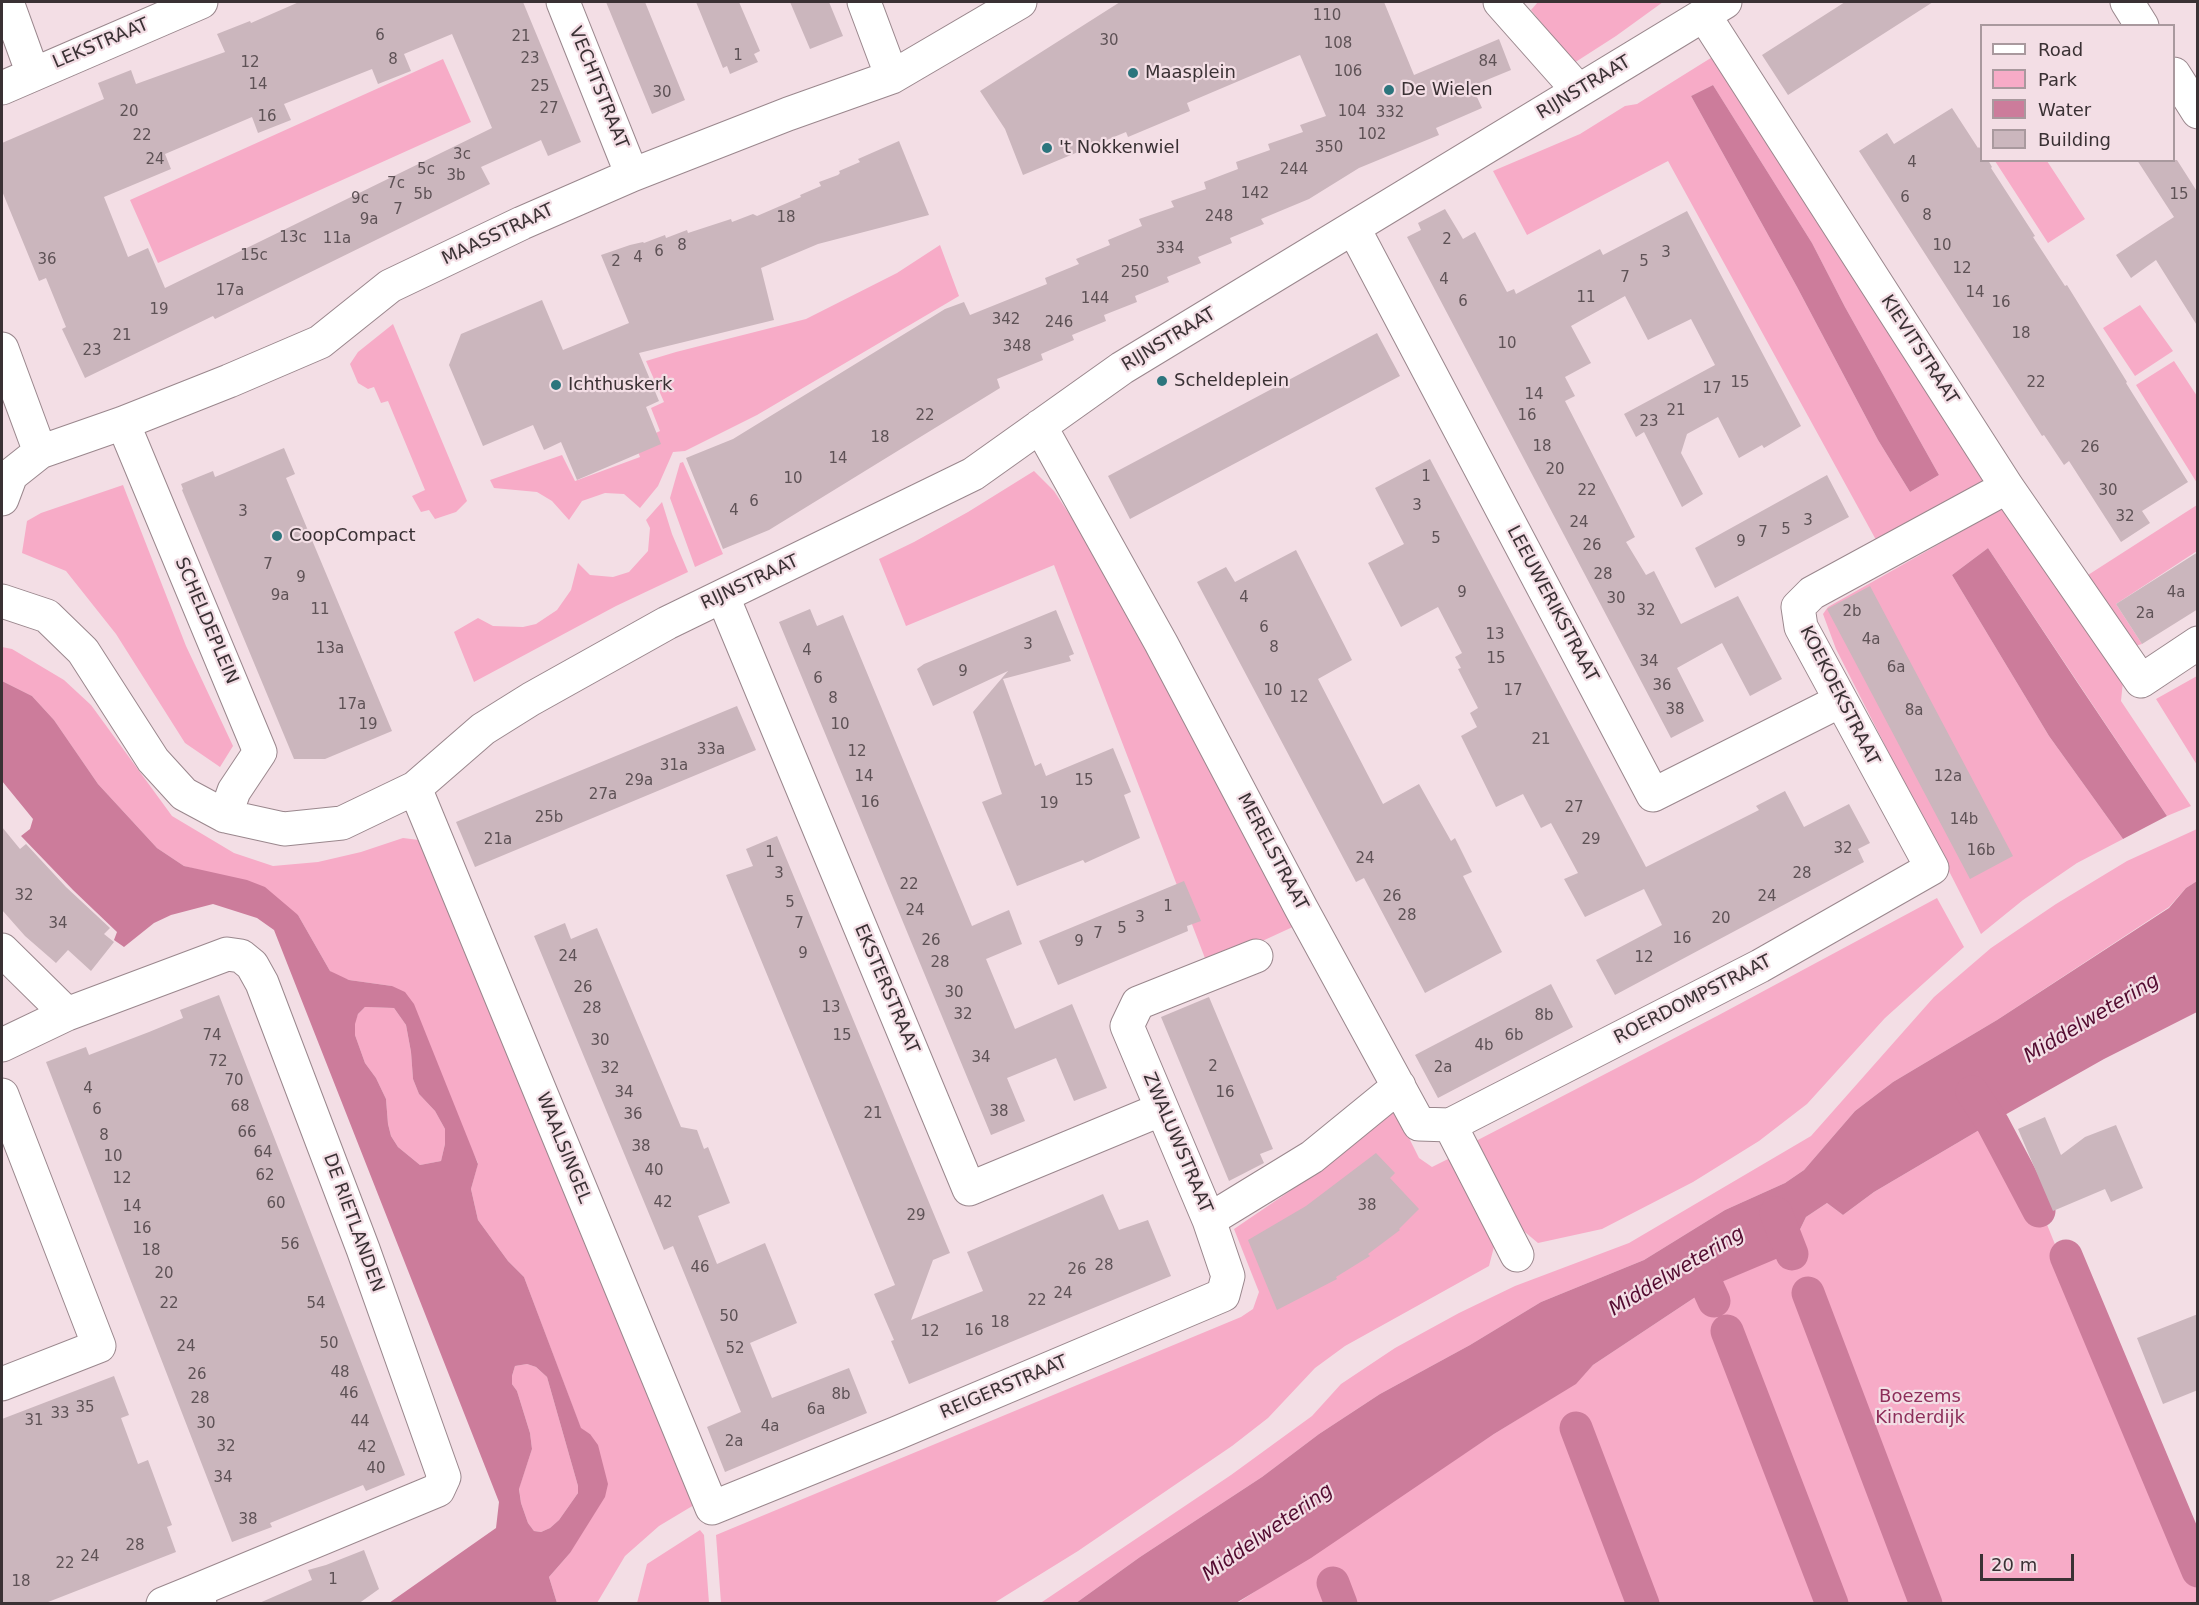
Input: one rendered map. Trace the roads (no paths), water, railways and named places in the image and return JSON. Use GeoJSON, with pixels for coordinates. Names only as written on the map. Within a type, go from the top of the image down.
{"type":"FeatureCollection","features":[{"type":"Feature","properties":{"kind":"street"},"geometry":{"type":"LineString","coordinates":[[7,2],[33,74]]}},
{"type":"Feature","properties":{"kind":"street","name":"LEKSTRAAT"},"geometry":{"type":"LineString","coordinates":[[2,88],[201,2]]}},
{"type":"Feature","properties":{"kind":"street","name":"VECHTSTRAAT"},"geometry":{"type":"LineString","coordinates":[[563,2],[632,174]]}},
{"type":"Feature","properties":{"kind":"street"},"geometry":{"type":"LineString","coordinates":[[864,2],[892,77]]}},
{"type":"Feature","properties":{"kind":"street","name":"MAASSTRAAT"},"geometry":{"type":"LineString","coordinates":[[2,499],[11,475],[40,452],[123,423],[320,342],[390,286],[632,174],[892,77],[1020,2]]}},
{"type":"Feature","properties":{"kind":"street"},"geometry":{"type":"LineString","coordinates":[[1500,2],[1578,90]]}},
{"type":"Feature","properties":{"kind":"street"},"geometry":{"type":"LineString","coordinates":[[2127,2],[2141,24]]}},
{"type":"Feature","properties":{"kind":"street","name":"RIJNSTRAAT"},"geometry":{"type":"LineString","coordinates":[[415,788],[483,729],[531,699],[667,622],[723,597],[973,474],[1122,368],[1714,8]]}},
{"type":"Feature","properties":{"kind":"street","name":"KIEVITSTRAAT"},"geometry":{"type":"LineString","coordinates":[[1714,8],[2007,487],[2141,681],[2198,643]]}},
{"type":"Feature","properties":{"kind":"street"},"geometry":{"type":"LineString","coordinates":[[2175,76],[2198,112]]}},
{"type":"Feature","properties":{"kind":"street","name":"LEEUWERIKSTRAAT"},"geometry":{"type":"LineString","coordinates":[[1354,229],[1653,795],[1840,701]]}},
{"type":"Feature","properties":{"kind":"street"},"geometry":{"type":"LineString","coordinates":[[2,350],[40,452]]}},
{"type":"Feature","properties":{"kind":"street","name":"SCHELDEPLEIN"},"geometry":{"type":"LineString","coordinates":[[123,423],[260,752],[234,791],[225,816]]}},
{"type":"Feature","properties":{"kind":"street","name":"MERELSTRAAT"},"geometry":{"type":"LineString","coordinates":[[1040,426],[1161,643],[1301,908],[1419,1124],[1450,1125]]}},
{"type":"Feature","properties":{"kind":"street","name":"KOEKOEKSTRAAT"},"geometry":{"type":"LineString","coordinates":[[1932,868],[1801,627],[1798,607],[1812,592],[2007,487]]}},
{"type":"Feature","properties":{"kind":"street","name":"EKSTERSTRAAT"},"geometry":{"type":"LineString","coordinates":[[723,597],[969,1189],[1162,1110]]}},
{"type":"Feature","properties":{"kind":"street"},"geometry":{"type":"LineString","coordinates":[[2,601],[47,616],[83,651],[153,760],[184,794],[225,816],[284,829],[342,823],[415,788]]}},
{"type":"Feature","properties":{"kind":"street","name":"WAALSINGEL"},"geometry":{"type":"LineString","coordinates":[[415,788],[712,1508]]}},
{"type":"Feature","properties":{"kind":"street","name":"ROERDOMPSTRAAT"},"geometry":{"type":"LineString","coordinates":[[1450,1125],[1760,966],[1932,868]]}},
{"type":"Feature","properties":{"kind":"street"},"geometry":{"type":"LineString","coordinates":[[2,950],[67,1014]]}},
{"type":"Feature","properties":{"kind":"street","name":"DE RIETLANDEN"},"geometry":{"type":"LineString","coordinates":[[2,1045],[67,1014],[226,954],[241,956],[252,965],[262,983],[363,1249],[444,1477],[438,1490],[197,1597],[163,1604]]}},
{"type":"Feature","properties":{"kind":"street","name":"ZWALUWSTRAAT"},"geometry":{"type":"LineString","coordinates":[[1256,956],[1138,1003],[1127,1026],[1209,1220],[1312,1157],[1400,1086]]}},
{"type":"Feature","properties":{"kind":"street"},"geometry":{"type":"LineString","coordinates":[[2,1095],[99,1346],[2,1384]]}},
{"type":"Feature","properties":{"kind":"street"},"geometry":{"type":"LineString","coordinates":[[1450,1125],[1517,1255]]}},
{"type":"Feature","properties":{"kind":"street","name":"REIGERSTRAAT"},"geometry":{"type":"LineString","coordinates":[[712,1508],[897,1433],[1223,1295],[1228,1276],[1209,1220]]}},
{"type":"Feature","properties":{"kind":"water"},"geometry":{"type":"Polygon","coordinates":[[[1713,85],[1812,243],[1939,475],[1910,492],[1878,440],[1797,287],[1691,96],[1713,85]]]}},
{"type":"Feature","properties":{"kind":"water"},"geometry":{"type":"Polygon","coordinates":[[[1988,548],[2167,816],[2123,839],[2049,736],[1952,575],[1988,548]]]}},
{"type":"Feature","properties":{"kind":"water"},"geometry":{"type":"Polygon","coordinates":[[[2,681],[32,696],[54,720],[98,784],[157,848],[184,866],[247,880],[265,887],[298,915],[330,971],[349,980],[392,986],[405,992],[414,1004],[478,1164],[471,1189],[478,1220],[508,1261],[524,1277],[581,1428],[590,1434],[598,1445],[608,1484],[605,1497],[570,1553],[549,1577],[557,1603],[389,1603],[496,1528],[499,1502],[274,930],[257,918],[213,904],[171,915],[154,923],[124,947],[114,940],[117,932],[21,836],[30,829],[33,819],[2,781],[2,681]],[[365,1007],[358,1014],[355,1035],[365,1063],[376,1078],[386,1099],[391,1136],[398,1147],[420,1165],[441,1161],[445,1144],[445,1129],[435,1111],[419,1094],[413,1079],[406,1025],[394,1008],[365,1007]],[[527,1364],[515,1366],[512,1376],[512,1384],[517,1391],[530,1433],[532,1449],[519,1489],[528,1523],[534,1531],[541,1532],[559,1520],[578,1493],[578,1486],[547,1377],[536,1367],[527,1364]]]}},
{"type":"Feature","properties":{"kind":"water","name":"Middelwetering"},"geometry":{"type":"Polygon","coordinates":[[[2197,881],[2197,1012],[2104,1059],[2003,1116],[1874,1192],[1843,1215],[1827,1203],[1806,1217],[1793,1244],[1776,1259],[1712,1286],[1593,1365],[1576,1384],[1494,1434],[1311,1558],[1236,1603],[1076,1603],[1380,1394],[1470,1345],[1541,1302],[1644,1260],[1725,1210],[1785,1183],[1804,1170],[1855,1111],[1893,1082],[1997,1020],[2169,908],[2186,888],[2197,881]]]}},
{"type":"Feature","properties":{"kind":"waterway"},"geometry":{"type":"LineString","coordinates":[[1972,1092],[1993,1124],[2039,1211]]}},
{"type":"Feature","properties":{"kind":"waterway"},"geometry":{"type":"LineString","coordinates":[[1776,1213],[1792,1254]]}},
{"type":"Feature","properties":{"kind":"waterway"},"geometry":{"type":"LineString","coordinates":[[2066,1256],[2198,1571]]}},
{"type":"Feature","properties":{"kind":"waterway","name":"Middelwetering"},"geometry":{"type":"LineString","coordinates":[[1696,1261],[1714,1301]]}},
{"type":"Feature","properties":{"kind":"waterway"},"geometry":{"type":"LineString","coordinates":[[1808,1293],[1926,1604]]}},
{"type":"Feature","properties":{"kind":"waterway"},"geometry":{"type":"LineString","coordinates":[[1727,1331],[1832,1604]]}},
{"type":"Feature","properties":{"kind":"waterway"},"geometry":{"type":"LineString","coordinates":[[1576,1428],[1643,1604]]}},
{"type":"Feature","properties":{"kind":"waterway"},"geometry":{"type":"LineString","coordinates":[[1333,1583],[1341,1604]]}},
{"type":"Feature","properties":{"kind":"place","name":"Maasplein"},"geometry":{"type":"Point","coordinates":[1133,73]}},
{"type":"Feature","properties":{"kind":"place","name":"De Wielen"},"geometry":{"type":"Point","coordinates":[1389,90]}},
{"type":"Feature","properties":{"kind":"place","name":"'t Nokkenwiel"},"geometry":{"type":"Point","coordinates":[1047,148]}},
{"type":"Feature","properties":{"kind":"place","name":"Scheldeplein"},"geometry":{"type":"Point","coordinates":[1162,381]}},
{"type":"Feature","properties":{"kind":"place","name":"Ichthuskerk"},"geometry":{"type":"Point","coordinates":[556,385]}},
{"type":"Feature","properties":{"kind":"place","name":"CoopCompact"},"geometry":{"type":"Point","coordinates":[277,536]}},
{"type":"Feature","properties":{"kind":"park label","name":"Boezems Kinderdijk"},"geometry":{"type":"Point","coordinates":[1920,1407]}}]}
